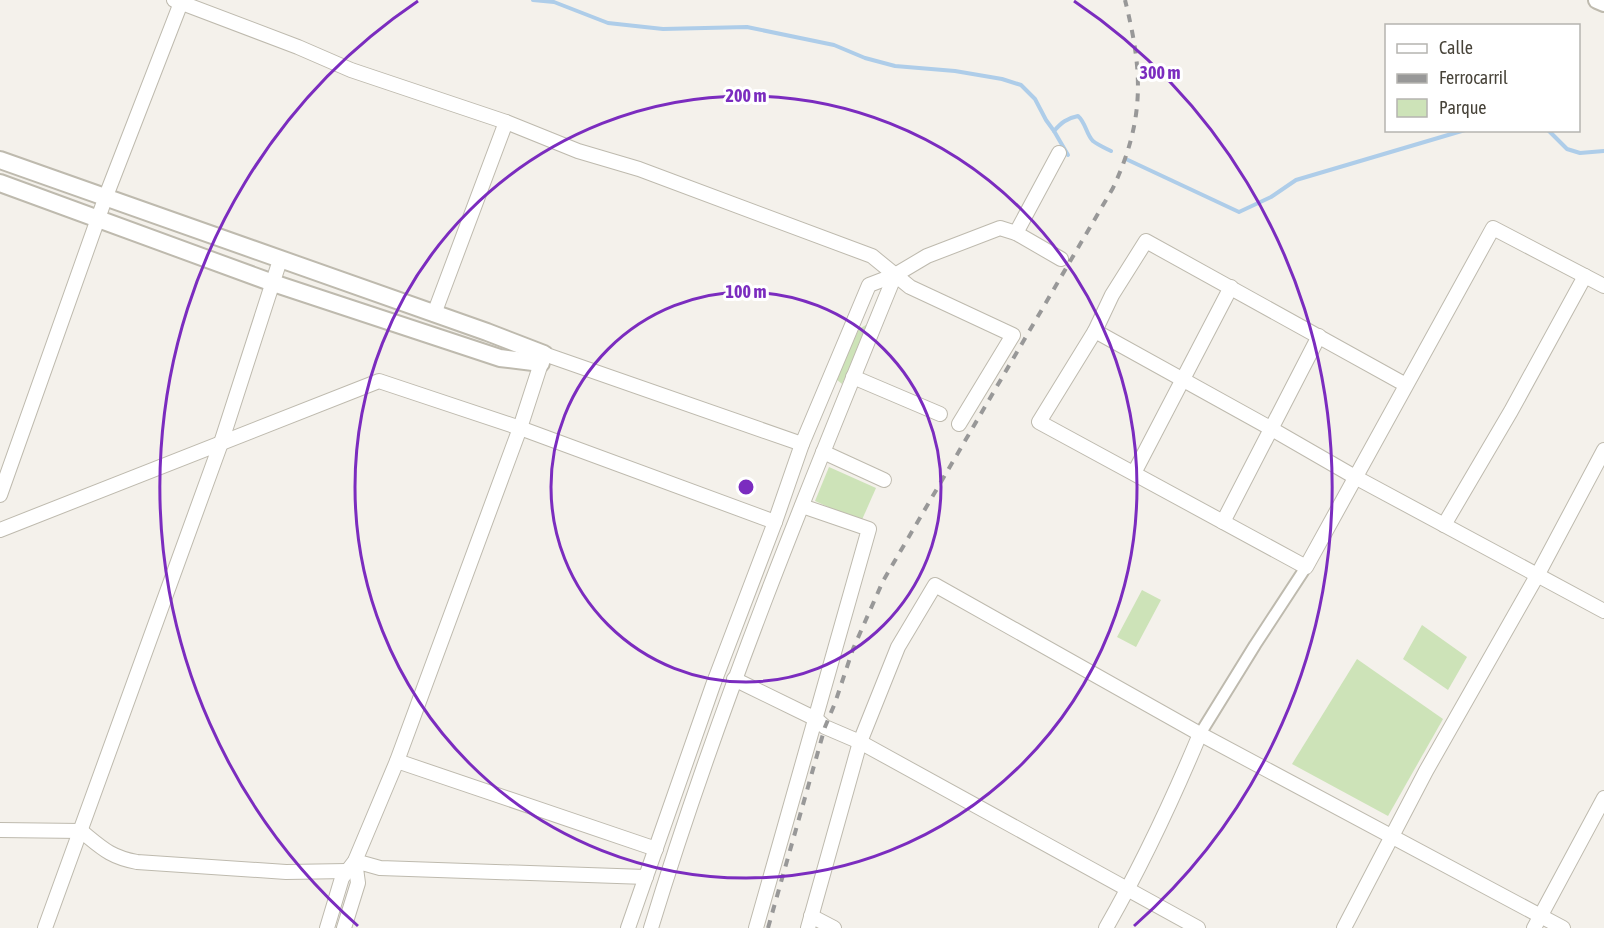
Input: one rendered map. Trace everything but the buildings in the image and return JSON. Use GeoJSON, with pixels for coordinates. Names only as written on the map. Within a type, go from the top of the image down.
{"type":"FeatureCollection","features":[{"type":"Feature","properties":{"kind":"street"},"geometry":{"type":"LineString","coordinates":[[1597,0],[1604,3]]}},
{"type":"Feature","properties":{"kind":"street"},"geometry":{"type":"LineString","coordinates":[[0,495],[106,196],[179,1],[351,70],[506,122],[578,151],[639,169],[872,256],[910,287],[1013,335],[959,424]]}},
{"type":"Feature","properties":{"kind":"street"},"geometry":{"type":"LineString","coordinates":[[434,314],[506,122]]}},
{"type":"Feature","properties":{"kind":"street"},"geometry":{"type":"LineString","coordinates":[[1016,233],[1059,153]]}},
{"type":"Feature","properties":{"kind":"street"},"geometry":{"type":"LineString","coordinates":[[0,160],[434,314],[543,358],[802,444]]}},
{"type":"Feature","properties":{"kind":"street"},"geometry":{"type":"LineString","coordinates":[[0,183],[273,284],[500,358],[543,358]]}},
{"type":"Feature","properties":{"kind":"street"},"geometry":{"type":"LineString","coordinates":[[628,928],[713,685],[802,444],[869,285],[895,275],[927,256],[1000,228],[1016,233],[1061,260]]}},
{"type":"Feature","properties":{"kind":"street"},"geometry":{"type":"LineString","coordinates":[[1106,928],[1165,816],[1200,734],[1306,567],[1493,228],[1604,286]]}},
{"type":"Feature","properties":{"kind":"street"},"geometry":{"type":"LineString","coordinates":[[1306,567],[1039,422],[1095,331],[1112,295],[1146,241],[1406,385]]}},
{"type":"Feature","properties":{"kind":"street"},"geometry":{"type":"LineString","coordinates":[[45,928],[221,443],[280,260]]}},
{"type":"Feature","properties":{"kind":"street"},"geometry":{"type":"LineString","coordinates":[[651,928],[734,679],[895,275]]}},
{"type":"Feature","properties":{"kind":"street"},"geometry":{"type":"LineString","coordinates":[[1444,525],[1511,411],[1585,276]]}},
{"type":"Feature","properties":{"kind":"street"},"geometry":{"type":"LineString","coordinates":[[1134,473],[1231,287]]}},
{"type":"Feature","properties":{"kind":"street"},"geometry":{"type":"LineString","coordinates":[[1095,331],[1355,477],[1604,611]]}},
{"type":"Feature","properties":{"kind":"street"},"geometry":{"type":"LineString","coordinates":[[1223,522],[1319,336]]}},
{"type":"Feature","properties":{"kind":"street"},"geometry":{"type":"LineString","coordinates":[[327,928],[342,878],[351,866],[398,761],[520,428],[543,358]]}},
{"type":"Feature","properties":{"kind":"street"},"geometry":{"type":"LineString","coordinates":[[853,377],[940,414]]}},
{"type":"Feature","properties":{"kind":"street"},"geometry":{"type":"LineString","coordinates":[[0,530],[379,381],[520,428],[775,522]]}},
{"type":"Feature","properties":{"kind":"street"},"geometry":{"type":"LineString","coordinates":[[1344,928],[1390,837],[1538,574],[1604,450]]}},
{"type":"Feature","properties":{"kind":"street"},"geometry":{"type":"LineString","coordinates":[[823,452],[884,480]]}},
{"type":"Feature","properties":{"kind":"street"},"geometry":{"type":"LineString","coordinates":[[756,928],[869,529],[802,506]]}},
{"type":"Feature","properties":{"kind":"street"},"geometry":{"type":"LineString","coordinates":[[834,928],[810,922],[860,742],[898,647],[935,585],[1200,734],[1390,837],[1537,922],[1563,928]]}},
{"type":"Feature","properties":{"kind":"street"},"geometry":{"type":"LineString","coordinates":[[734,679],[816,719],[825,727],[860,742],[1198,928]]}},
{"type":"Feature","properties":{"kind":"street"},"geometry":{"type":"LineString","coordinates":[[398,761],[656,849]]}},
{"type":"Feature","properties":{"kind":"street"},"geometry":{"type":"LineString","coordinates":[[1537,922],[1604,798]]}},
{"type":"Feature","properties":{"kind":"street"},"geometry":{"type":"LineString","coordinates":[[0,830],[81,831],[107,853],[124,860],[137,862],[275,871],[351,866],[646,877]]}},
{"type":"Feature","properties":{"kind":"street"},"geometry":{"type":"LineString","coordinates":[[344,928],[358,883],[351,866]]}},
{"type":"Feature","properties":{"kind":"green space"},"geometry":{"type":"Polygon","coordinates":[[[866,325],[867,329],[842,384],[836,379],[859,329],[866,325]]]}},
{"type":"Feature","properties":{"kind":"green space"},"geometry":{"type":"Polygon","coordinates":[[[829,467],[876,488],[861,522],[815,501],[829,467]]]}},
{"type":"Feature","properties":{"kind":"green space"},"geometry":{"type":"Polygon","coordinates":[[[1142,590],[1161,600],[1136,647],[1117,637],[1142,590]]]}},
{"type":"Feature","properties":{"kind":"green space"},"geometry":{"type":"Polygon","coordinates":[[[1422,625],[1467,657],[1448,690],[1403,659],[1422,625]]]}},
{"type":"Feature","properties":{"kind":"green space"},"geometry":{"type":"Polygon","coordinates":[[[1357,659],[1443,719],[1388,816],[1292,764],[1357,659]]]}},
{"type":"Feature","properties":{"kind":"waterway"},"geometry":{"type":"LineString","coordinates":[[533,0],[554,2],[608,23],[663,29],[747,27],[834,45],[865,58],[895,66],[955,71],[1002,79],[1021,85],[1035,99],[1054,131],[1064,121],[1078,116],[1093,141],[1111,151]]}},
{"type":"Feature","properties":{"kind":"waterway"},"geometry":{"type":"LineString","coordinates":[[1054,131],[1068,155]]}},
{"type":"Feature","properties":{"kind":"waterway"},"geometry":{"type":"LineString","coordinates":[[1128,160],[1239,212],[1271,197],[1296,180],[1458,132]]}},
{"type":"Feature","properties":{"kind":"waterway"},"geometry":{"type":"LineString","coordinates":[[1550,132],[1567,149],[1580,153],[1604,151]]}},
{"type":"Feature","properties":{"kind":"railway"},"geometry":{"type":"LineString","coordinates":[[768,928],[825,727],[853,649],[883,581],[1113,188],[1123,163],[1131,140],[1138,95],[1135,50],[1125,0]]}}]}
